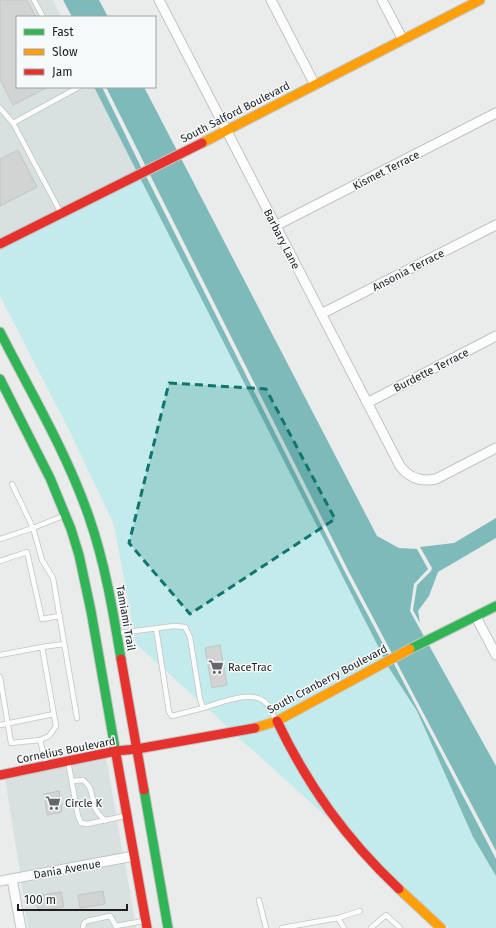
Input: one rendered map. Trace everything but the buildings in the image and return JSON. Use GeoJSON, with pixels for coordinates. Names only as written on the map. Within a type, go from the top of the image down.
{"type":"FeatureCollection","features":[{"type":"Feature","properties":{"kind":"street","name":"Barbary Lane"},"geometry":{"type":"LineString","coordinates":[[159,0],[400,466],[409,476],[422,480],[436,478],[496,448]]}},
{"type":"Feature","properties":{"kind":"street"},"geometry":{"type":"LineString","coordinates":[[271,0],[315,85]]}},
{"type":"Feature","properties":{"kind":"street"},"geometry":{"type":"LineString","coordinates":[[382,0],[403,40]]}},
{"type":"Feature","properties":{"kind":"street","name":"South Salford Boulevard"},"geometry":{"type":"LineString","coordinates":[[0,244],[226,131],[480,0]]}},
{"type":"Feature","properties":{"kind":"street","name":"Kismet Terrace"},"geometry":{"type":"LineString","coordinates":[[275,226],[496,113]]}},
{"type":"Feature","properties":{"kind":"street","name":"Ansonia Terrace"},"geometry":{"type":"LineString","coordinates":[[321,314],[496,225]]}},
{"type":"Feature","properties":{"kind":"street","name":"Tamiami Trail"},"geometry":{"type":"LineString","coordinates":[[0,332],[69,467],[81,494],[105,570],[168,928]]}},
{"type":"Feature","properties":{"kind":"street","name":"Burdette Terrace"},"geometry":{"type":"LineString","coordinates":[[367,403],[496,336]]}},
{"type":"Feature","properties":{"kind":"street"},"geometry":{"type":"LineString","coordinates":[[0,379],[50,478],[66,515],[79,554],[86,583],[146,925]]}},
{"type":"Feature","properties":{"kind":"street","name":"South Cranberry Boulevard"},"geometry":{"type":"LineString","coordinates":[[137,749],[248,730],[277,722],[388,660],[496,606]]}},
{"type":"Feature","properties":{"kind":"street"},"geometry":{"type":"LineString","coordinates":[[476,617],[496,655]]}},
{"type":"Feature","properties":{"kind":"street"},"geometry":{"type":"LineString","coordinates":[[277,722],[298,765],[314,791],[340,827],[372,864],[441,928]]}},
{"type":"Feature","properties":{"kind":"street","name":"Cornelius Boulevard"},"geometry":{"type":"LineString","coordinates":[[0,775],[116,751],[137,749]]}},
{"type":"Feature","properties":{"kind":"street","name":"Dania Avenue"},"geometry":{"type":"LineString","coordinates":[[0,881],[134,856]]}},
{"type":"Feature","properties":{"kind":"street"},"geometry":{"type":"LineString","coordinates":[[12,879],[21,928]]}},
{"type":"Feature","properties":{"kind":"lane"},"geometry":{"type":"LineString","coordinates":[[34,0],[42,16]]}},
{"type":"Feature","properties":{"kind":"lane"},"geometry":{"type":"LineString","coordinates":[[13,123],[77,88]]}},
{"type":"Feature","properties":{"kind":"lane"},"geometry":{"type":"LineString","coordinates":[[0,108],[13,123],[61,213]]}},
{"type":"Feature","properties":{"kind":"lane"},"geometry":{"type":"LineString","coordinates":[[12,484],[33,528],[42,560],[53,578],[77,718]]}},
{"type":"Feature","properties":{"kind":"lane"},"geometry":{"type":"LineString","coordinates":[[0,539],[66,515]]}},
{"type":"Feature","properties":{"kind":"lane"},"geometry":{"type":"LineString","coordinates":[[0,561],[28,552],[42,619],[60,616]]}},
{"type":"Feature","properties":{"kind":"lane"},"geometry":{"type":"LineString","coordinates":[[117,633],[174,626],[185,628],[190,637],[200,699],[203,708]]}},
{"type":"Feature","properties":{"kind":"lane"},"geometry":{"type":"LineString","coordinates":[[156,628],[169,712],[172,716],[248,696],[258,697],[266,703],[277,722]]}},
{"type":"Feature","properties":{"kind":"lane"},"geometry":{"type":"LineString","coordinates":[[0,655],[64,644]]}},
{"type":"Feature","properties":{"kind":"lane"},"geometry":{"type":"LineString","coordinates":[[0,677],[11,743],[40,740],[49,736],[56,726],[42,647]]}},
{"type":"Feature","properties":{"kind":"lane"},"geometry":{"type":"LineString","coordinates":[[0,725],[54,714]]}},
{"type":"Feature","properties":{"kind":"lane"},"geometry":{"type":"LineString","coordinates":[[40,740],[46,766]]}},
{"type":"Feature","properties":{"kind":"lane"},"geometry":{"type":"LineString","coordinates":[[68,761],[80,823],[87,824],[127,816]]}},
{"type":"Feature","properties":{"kind":"lane"},"geometry":{"type":"LineString","coordinates":[[72,781],[83,780],[88,783],[91,788],[96,809],[105,820]]}},
{"type":"Feature","properties":{"kind":"lane"},"geometry":{"type":"LineString","coordinates":[[259,900],[266,928]]}},
{"type":"Feature","properties":{"kind":"lane"},"geometry":{"type":"LineString","coordinates":[[282,928],[338,918],[360,911]]}},
{"type":"Feature","properties":{"kind":"lane"},"geometry":{"type":"LineString","coordinates":[[371,928],[386,914],[400,928]]}},
{"type":"Feature","properties":{"kind":"lane"},"geometry":{"type":"LineString","coordinates":[[83,928],[84,923],[87,921],[110,916],[116,927],[146,925]]}},
{"type":"Feature","properties":{"kind":"lane"},"geometry":{"type":"LineString","coordinates":[[338,918],[344,928]]}},
{"type":"Feature","properties":{"kind":"highlighted area"},"geometry":{"type":"Polygon","coordinates":[[[169,383],[266,389],[335,519],[190,614],[129,543],[169,383]]]}},
{"type":"Feature","properties":{"kind":"shaded area"},"geometry":{"type":"Polygon","coordinates":[[[0,0],[53,0],[61,16],[16,16],[16,88],[95,88],[137,172],[0,239],[0,0]]]}},
{"type":"Feature","properties":{"kind":"shaded area"},"geometry":{"type":"Polygon","coordinates":[[[63,0],[99,0],[107,16],[71,16],[63,0]]]}},
{"type":"Feature","properties":{"kind":"shaded area"},"geometry":{"type":"Polygon","coordinates":[[[95,88],[102,88],[142,169],[137,172],[95,88]]]}},
{"type":"Feature","properties":{"kind":"shaded area"},"geometry":{"type":"Polygon","coordinates":[[[107,88],[145,88],[377,536],[399,548],[417,549],[428,569],[414,584],[410,611],[496,766],[496,851],[349,572],[107,88]]]}},
{"type":"Feature","properties":{"kind":"shaded area"},"geometry":{"type":"Polygon","coordinates":[[[146,176],[346,574],[389,655],[384,658],[140,178],[146,176]]]}},
{"type":"Feature","properties":{"kind":"shaded area"},"geometry":{"type":"Polygon","coordinates":[[[140,178],[384,658],[275,718],[230,729],[136,644],[114,525],[69,430],[0,296],[0,248],[140,178]]]}},
{"type":"Feature","properties":{"kind":"shaded area"},"geometry":{"type":"Polygon","coordinates":[[[496,518],[496,538],[438,572],[429,596],[418,611],[420,623],[413,610],[417,585],[431,571],[432,568],[420,547],[454,543],[496,518]]]}},
{"type":"Feature","properties":{"kind":"shaded area"},"geometry":{"type":"Polygon","coordinates":[[[393,662],[496,859],[496,876],[473,837],[417,711],[387,665],[393,662]]]}},
{"type":"Feature","properties":{"kind":"shaded area"},"geometry":{"type":"Polygon","coordinates":[[[387,665],[417,711],[473,837],[496,876],[496,928],[449,928],[394,878],[356,839],[326,801],[310,776],[282,723],[387,665]]]}},
{"type":"Feature","properties":{"kind":"shaded area"},"geometry":{"type":"Polygon","coordinates":[[[274,726],[330,820],[237,736],[274,726]]]}},
{"type":"Feature","properties":{"kind":"shaded area"},"geometry":{"type":"Polygon","coordinates":[[[106,757],[123,854],[20,873],[5,778],[106,757]]]}},
{"type":"Feature","properties":{"kind":"shaded area"},"geometry":{"type":"Polygon","coordinates":[[[125,862],[136,928],[28,928],[21,881],[125,862]]]}},
{"type":"Feature","properties":{"kind":"traffic: fast"},"geometry":{"type":"LineString","coordinates":[[0,332],[48,423],[70,470],[89,517],[104,569],[121,659]]}},
{"type":"Feature","properties":{"kind":"traffic: fast"},"geometry":{"type":"LineString","coordinates":[[0,379],[50,478],[71,529],[79,555],[91,611],[116,754]]}},
{"type":"Feature","properties":{"kind":"traffic: fast"},"geometry":{"type":"LineString","coordinates":[[410,649],[496,606]]}},
{"type":"Feature","properties":{"kind":"traffic: fast"},"geometry":{"type":"LineString","coordinates":[[144,790],[168,928]]}},
{"type":"Feature","properties":{"kind":"traffic: slow"},"geometry":{"type":"LineString","coordinates":[[202,143],[480,0]]}},
{"type":"Feature","properties":{"kind":"traffic: slow"},"geometry":{"type":"LineString","coordinates":[[255,728],[277,721],[410,649]]}},
{"type":"Feature","properties":{"kind":"traffic: slow"},"geometry":{"type":"LineString","coordinates":[[399,889],[441,928]]}},
{"type":"Feature","properties":{"kind":"traffic: jam"},"geometry":{"type":"LineString","coordinates":[[0,244],[202,143]]}},
{"type":"Feature","properties":{"kind":"traffic: jam"},"geometry":{"type":"LineString","coordinates":[[121,659],[144,790]]}},
{"type":"Feature","properties":{"kind":"traffic: jam"},"geometry":{"type":"LineString","coordinates":[[277,721],[302,768],[330,811],[362,851],[399,889]]}},
{"type":"Feature","properties":{"kind":"traffic: jam"},"geometry":{"type":"LineString","coordinates":[[0,775],[116,751],[137,749],[255,728]]}},
{"type":"Feature","properties":{"kind":"traffic: jam"},"geometry":{"type":"LineString","coordinates":[[116,754],[147,928]]}},
{"type":"Feature","properties":{"kind":"place","name":"RaceTrac"},"geometry":{"type":"Point","coordinates":[216,667]}},
{"type":"Feature","properties":{"kind":"place","name":"Circle K"},"geometry":{"type":"Point","coordinates":[53,803]}}]}
